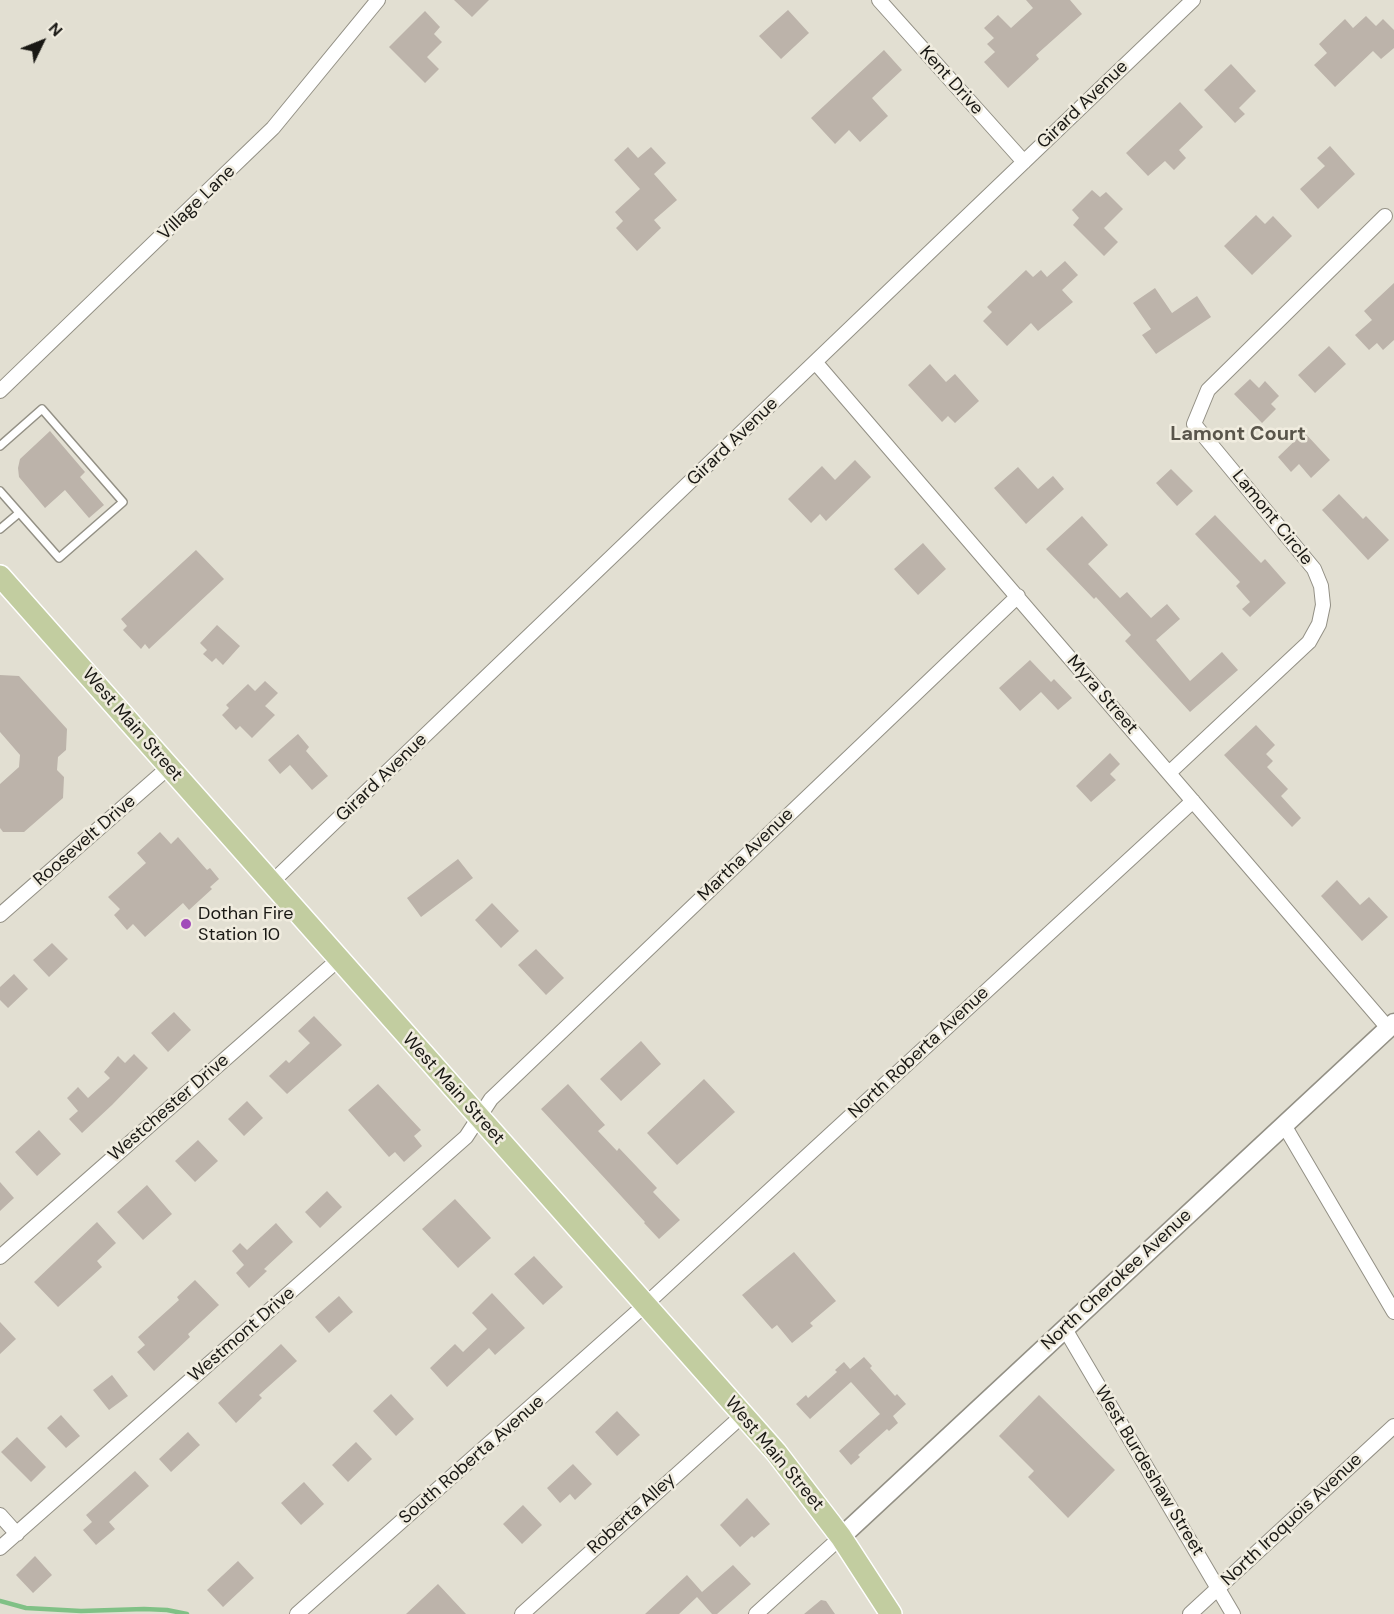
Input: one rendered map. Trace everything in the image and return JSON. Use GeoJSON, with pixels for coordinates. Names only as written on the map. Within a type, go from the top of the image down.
{"type":"FeatureCollection","features":[{"type":"Feature","properties":{"kind":"main road","name":"West Main Street"},"geometry":{"type":"LineString","coordinates":[[0,576],[743,1415],[790,1470],[841,1537],[891,1614]]}},
{"type":"Feature","properties":{"kind":"street","name":"Village Lane"},"geometry":{"type":"LineString","coordinates":[[0,391],[273,128],[378,0]]}},
{"type":"Feature","properties":{"kind":"street","name":"Kent Drive"},"geometry":{"type":"LineString","coordinates":[[879,0],[1023,162]]}},
{"type":"Feature","properties":{"kind":"street","name":"Girard Avenue"},"geometry":{"type":"LineString","coordinates":[[272,882],[1193,0]]}},
{"type":"Feature","properties":{"kind":"street","name":"Lamont Circle"},"geometry":{"type":"LineString","coordinates":[[1169,773],[1309,642],[1319,624],[1323,605],[1321,586],[1314,569],[1194,424],[1197,416],[1208,390],[1385,216]]}},
{"type":"Feature","properties":{"kind":"street","name":"Myra Street"},"geometry":{"type":"LineString","coordinates":[[816,363],[1192,801],[1391,1025]]}},
{"type":"Feature","properties":{"kind":"street","name":"Martha Avenue"},"geometry":{"type":"LineString","coordinates":[[479,1118],[491,1099],[1018,596]]}},
{"type":"Feature","properties":{"kind":"street","name":"Roosevelt Drive"},"geometry":{"type":"LineString","coordinates":[[0,915],[169,767]]}},
{"type":"Feature","properties":{"kind":"street","name":"North Roberta Avenue"},"geometry":{"type":"LineString","coordinates":[[645,1305],[1192,801]]}},
{"type":"Feature","properties":{"kind":"street","name":"Westchester Drive"},"geometry":{"type":"LineString","coordinates":[[0,1257],[339,959]]}},
{"type":"Feature","properties":{"kind":"street","name":"North Cherokee Avenue"},"geometry":{"type":"LineString","coordinates":[[841,1537],[1391,1025]]}},
{"type":"Feature","properties":{"kind":"street","name":"Westmont Drive"},"geometry":{"type":"LineString","coordinates":[[0,1548],[466,1137],[479,1118]]}},
{"type":"Feature","properties":{"kind":"street"},"geometry":{"type":"LineString","coordinates":[[1284,1125],[1394,1312]]}},
{"type":"Feature","properties":{"kind":"street","name":"South Roberta Avenue"},"geometry":{"type":"LineString","coordinates":[[297,1614],[645,1305]]}},
{"type":"Feature","properties":{"kind":"street","name":"West Burdeshaw Street"},"geometry":{"type":"LineString","coordinates":[[1065,1329],[1233,1614]]}},
{"type":"Feature","properties":{"kind":"street","name":"Roberta Alley"},"geometry":{"type":"LineString","coordinates":[[522,1614],[743,1415]]}},
{"type":"Feature","properties":{"kind":"street","name":"North Iroquois Avenue"},"geometry":{"type":"LineString","coordinates":[[1190,1614],[1394,1426]]}},
{"type":"Feature","properties":{"kind":"street"},"geometry":{"type":"LineString","coordinates":[[0,1515],[17,1534]]}},
{"type":"Feature","properties":{"kind":"street"},"geometry":{"type":"LineString","coordinates":[[756,1614],[841,1537]]}},
{"type":"Feature","properties":{"kind":"lane"},"geometry":{"type":"LineString","coordinates":[[0,446],[42,409],[123,501],[59,558],[0,491]]}},
{"type":"Feature","properties":{"kind":"lane"},"geometry":{"type":"LineString","coordinates":[[0,530],[19,513]]}},
{"type":"Feature","properties":{"kind":"building"},"geometry":{"type":"Polygon","coordinates":[[[454,0],[489,0],[472,17],[454,0]]]}},
{"type":"Feature","properties":{"kind":"building"},"geometry":{"type":"Polygon","coordinates":[[[1026,0],[1070,0],[1082,14],[1036,55],[1039,59],[1008,88],[984,62],[995,52],[987,44],[994,38],[984,28],[998,15],[1011,28],[1033,8],[1026,0]]]}},
{"type":"Feature","properties":{"kind":"building"},"geometry":{"type":"Polygon","coordinates":[[[788,10],[809,33],[781,59],[759,36],[788,10]]]}},
{"type":"Feature","properties":{"kind":"building"},"geometry":{"type":"Polygon","coordinates":[[[425,11],[440,27],[434,34],[442,42],[427,57],[439,69],[425,83],[389,47],[425,11]]]}},
{"type":"Feature","properties":{"kind":"building"},"geometry":{"type":"Polygon","coordinates":[[[1366,16],[1376,26],[1383,19],[1394,30],[1394,48],[1381,59],[1373,51],[1335,87],[1314,65],[1327,53],[1319,44],[1345,19],[1353,28],[1366,16]]]}},
{"type":"Feature","properties":{"kind":"building"},"geometry":{"type":"Polygon","coordinates":[[[884,50],[902,70],[872,98],[888,116],[860,142],[849,130],[835,144],[811,118],[884,50]]]}},
{"type":"Feature","properties":{"kind":"building"},"geometry":{"type":"Polygon","coordinates":[[[1231,64],[1256,91],[1239,108],[1245,114],[1235,123],[1204,90],[1231,64]]]}},
{"type":"Feature","properties":{"kind":"building"},"geometry":{"type":"Polygon","coordinates":[[[1180,102],[1203,127],[1179,150],[1186,158],[1174,170],[1165,161],[1148,176],[1126,153],[1180,102]]]}},
{"type":"Feature","properties":{"kind":"building"},"geometry":{"type":"Polygon","coordinates":[[[1330,146],[1355,174],[1318,209],[1300,189],[1325,166],[1317,158],[1330,146]]]}},
{"type":"Feature","properties":{"kind":"building"},"geometry":{"type":"Polygon","coordinates":[[[628,147],[638,158],[651,147],[666,163],[654,174],[677,200],[654,220],[661,228],[637,251],[616,228],[623,221],[615,212],[640,189],[614,160],[628,147]]]}},
{"type":"Feature","properties":{"kind":"building"},"geometry":{"type":"Polygon","coordinates":[[[1092,190],[1100,197],[1106,192],[1123,209],[1104,228],[1118,242],[1104,256],[1073,225],[1079,218],[1072,210],[1092,190]]]}},
{"type":"Feature","properties":{"kind":"building"},"geometry":{"type":"Polygon","coordinates":[[[1256,215],[1265,224],[1273,216],[1292,236],[1252,275],[1224,246],[1256,215]]]}},
{"type":"Feature","properties":{"kind":"building"},"geometry":{"type":"Polygon","coordinates":[[[1065,261],[1078,275],[1062,290],[1073,302],[1038,331],[1031,323],[1007,346],[983,321],[992,312],[987,307],[1026,270],[1033,277],[1041,270],[1047,277],[1065,261]]]}},
{"type":"Feature","properties":{"kind":"building"},"geometry":{"type":"Polygon","coordinates":[[[1394,283],[1394,340],[1383,350],[1377,343],[1369,350],[1355,335],[1372,320],[1364,311],[1394,283]]]}},
{"type":"Feature","properties":{"kind":"building"},"geometry":{"type":"Polygon","coordinates":[[[1155,288],[1172,313],[1197,296],[1211,317],[1156,354],[1142,335],[1151,329],[1133,303],[1155,288]]]}},
{"type":"Feature","properties":{"kind":"building"},"geometry":{"type":"Polygon","coordinates":[[[1329,346],[1346,364],[1315,393],[1298,375],[1329,346]]]}},
{"type":"Feature","properties":{"kind":"building"},"geometry":{"type":"Polygon","coordinates":[[[930,364],[946,382],[955,374],[979,401],[955,423],[948,416],[942,422],[908,385],[930,364]]]}},
{"type":"Feature","properties":{"kind":"building"},"geometry":{"type":"Polygon","coordinates":[[[1250,379],[1259,388],[1265,381],[1279,396],[1271,404],[1276,409],[1262,423],[1234,394],[1250,379]]]}},
{"type":"Feature","properties":{"kind":"building"},"geometry":{"type":"Polygon","coordinates":[[[50,431],[85,472],[80,477],[104,505],[89,518],[65,490],[45,508],[19,477],[20,459],[50,431]]]}},
{"type":"Feature","properties":{"kind":"building"},"geometry":{"type":"Polygon","coordinates":[[[1304,432],[1330,460],[1311,478],[1299,464],[1291,472],[1278,457],[1304,432]]]}},
{"type":"Feature","properties":{"kind":"building"},"geometry":{"type":"Polygon","coordinates":[[[855,460],[871,477],[826,521],[820,514],[811,523],[788,499],[822,466],[835,480],[855,460]]]}},
{"type":"Feature","properties":{"kind":"building"},"geometry":{"type":"Polygon","coordinates":[[[1018,467],[1038,489],[1053,476],[1064,489],[1026,524],[994,488],[1018,467]]]}},
{"type":"Feature","properties":{"kind":"building"},"geometry":{"type":"Polygon","coordinates":[[[1171,469],[1193,491],[1177,506],[1156,483],[1171,469]]]}},
{"type":"Feature","properties":{"kind":"building"},"geometry":{"type":"Polygon","coordinates":[[[1339,494],[1363,519],[1366,516],[1389,540],[1368,560],[1322,510],[1339,494]]]}},
{"type":"Feature","properties":{"kind":"building"},"geometry":{"type":"Polygon","coordinates":[[[1215,515],[1261,563],[1265,559],[1286,583],[1250,617],[1242,609],[1250,602],[1236,586],[1240,582],[1195,534],[1215,515]]]}},
{"type":"Feature","properties":{"kind":"building"},"geometry":{"type":"Polygon","coordinates":[[[1082,516],[1108,545],[1088,564],[1120,598],[1127,592],[1151,618],[1167,604],[1180,619],[1156,640],[1190,681],[1222,652],[1238,670],[1190,712],[1125,641],[1131,635],[1096,597],[1094,599],[1046,549],[1082,516]]]}},
{"type":"Feature","properties":{"kind":"building"},"geometry":{"type":"Polygon","coordinates":[[[923,543],[946,569],[918,595],[894,569],[923,543]]]}},
{"type":"Feature","properties":{"kind":"building"},"geometry":{"type":"Polygon","coordinates":[[[196,550],[224,579],[149,649],[145,644],[141,649],[123,630],[127,626],[121,619],[196,550]]]}},
{"type":"Feature","properties":{"kind":"building"},"geometry":{"type":"Polygon","coordinates":[[[217,625],[240,646],[223,665],[216,658],[212,662],[203,654],[207,650],[200,643],[217,625]]]}},
{"type":"Feature","properties":{"kind":"building"},"geometry":{"type":"Polygon","coordinates":[[[1030,660],[1051,682],[1054,679],[1072,698],[1058,710],[1041,692],[1020,711],[999,688],[1030,660]]]}},
{"type":"Feature","properties":{"kind":"building"},"geometry":{"type":"Polygon","coordinates":[[[0,675],[19,676],[67,729],[66,750],[58,757],[57,770],[64,777],[63,798],[24,832],[3,832],[0,828],[0,784],[19,767],[20,755],[0,732],[0,675]]]}},
{"type":"Feature","properties":{"kind":"building"},"geometry":{"type":"Polygon","coordinates":[[[265,681],[278,693],[265,706],[275,715],[252,738],[240,726],[236,730],[222,715],[229,708],[226,705],[248,684],[255,691],[265,681]]]}},
{"type":"Feature","properties":{"kind":"building"},"geometry":{"type":"Polygon","coordinates":[[[1256,725],[1275,745],[1266,754],[1273,761],[1267,767],[1288,789],[1281,796],[1301,818],[1292,827],[1224,755],[1256,725]]]}},
{"type":"Feature","properties":{"kind":"building"},"geometry":{"type":"Polygon","coordinates":[[[298,734],[309,747],[306,751],[328,776],[312,790],[290,765],[280,774],[268,760],[298,734]]]}},
{"type":"Feature","properties":{"kind":"building"},"geometry":{"type":"Polygon","coordinates":[[[1110,753],[1120,764],[1110,774],[1116,780],[1091,802],[1076,786],[1110,753]]]}},
{"type":"Feature","properties":{"kind":"building"},"geometry":{"type":"Polygon","coordinates":[[[160,832],[171,844],[178,837],[207,870],[210,868],[219,879],[210,887],[212,889],[189,910],[183,903],[145,937],[133,924],[127,930],[114,915],[120,909],[108,897],[146,863],[137,853],[160,832]]]}},
{"type":"Feature","properties":{"kind":"building"},"geometry":{"type":"Polygon","coordinates":[[[458,859],[473,878],[421,917],[407,898],[458,859]]]}},
{"type":"Feature","properties":{"kind":"building"},"geometry":{"type":"Polygon","coordinates":[[[1337,880],[1360,905],[1369,897],[1388,917],[1362,941],[1321,896],[1337,880]]]}},
{"type":"Feature","properties":{"kind":"building"},"geometry":{"type":"Polygon","coordinates":[[[492,903],[519,931],[501,948],[475,920],[492,903]]]}},
{"type":"Feature","properties":{"kind":"building"},"geometry":{"type":"Polygon","coordinates":[[[52,943],[68,959],[49,977],[33,960],[52,943]]]}},
{"type":"Feature","properties":{"kind":"building"},"geometry":{"type":"Polygon","coordinates":[[[536,949],[564,978],[546,995],[518,965],[536,949]]]}},
{"type":"Feature","properties":{"kind":"building"},"geometry":{"type":"Polygon","coordinates":[[[14,974],[28,989],[8,1008],[0,1000],[0,987],[14,974]]]}},
{"type":"Feature","properties":{"kind":"building"},"geometry":{"type":"Polygon","coordinates":[[[174,1012],[191,1030],[168,1052],[151,1033],[174,1012]]]}},
{"type":"Feature","properties":{"kind":"building"},"geometry":{"type":"Polygon","coordinates":[[[314,1016],[342,1045],[287,1094],[269,1076],[286,1060],[289,1063],[310,1043],[298,1031],[314,1016]]]}},
{"type":"Feature","properties":{"kind":"building"},"geometry":{"type":"Polygon","coordinates":[[[641,1041],[661,1064],[621,1101],[600,1079],[641,1041]]]}},
{"type":"Feature","properties":{"kind":"building"},"geometry":{"type":"Polygon","coordinates":[[[134,1054],[148,1068],[82,1133],[69,1119],[78,1111],[67,1098],[78,1087],[88,1098],[110,1078],[104,1072],[118,1056],[125,1063],[134,1054]]]}},
{"type":"Feature","properties":{"kind":"building"},"geometry":{"type":"Polygon","coordinates":[[[704,1079],[735,1112],[677,1165],[647,1133],[704,1079]]]}},
{"type":"Feature","properties":{"kind":"building"},"geometry":{"type":"Polygon","coordinates":[[[378,1084],[421,1130],[414,1136],[422,1146],[404,1162],[395,1152],[389,1157],[348,1110],[378,1084]]]}},
{"type":"Feature","properties":{"kind":"building"},"geometry":{"type":"Polygon","coordinates":[[[568,1084],[605,1125],[598,1131],[617,1151],[619,1148],[657,1188],[653,1192],[680,1220],[659,1239],[541,1109],[568,1084]]]}},
{"type":"Feature","properties":{"kind":"building"},"geometry":{"type":"Polygon","coordinates":[[[247,1101],[263,1118],[244,1136],[228,1119],[247,1101]]]}},
{"type":"Feature","properties":{"kind":"building"},"geometry":{"type":"Polygon","coordinates":[[[39,1130],[61,1154],[37,1176],[15,1152],[39,1130]]]}},
{"type":"Feature","properties":{"kind":"building"},"geometry":{"type":"Polygon","coordinates":[[[198,1140],[218,1161],[195,1182],[175,1161],[198,1140]]]}},
{"type":"Feature","properties":{"kind":"building"},"geometry":{"type":"Polygon","coordinates":[[[0,1182],[14,1198],[0,1211],[0,1182]]]}},
{"type":"Feature","properties":{"kind":"building"},"geometry":{"type":"Polygon","coordinates":[[[147,1185],[172,1214],[143,1240],[117,1212],[147,1185]]]}},
{"type":"Feature","properties":{"kind":"building"},"geometry":{"type":"Polygon","coordinates":[[[327,1191],[342,1207],[320,1228],[305,1212],[327,1191]]]}},
{"type":"Feature","properties":{"kind":"building"},"geometry":{"type":"Polygon","coordinates":[[[455,1199],[491,1238],[458,1268],[422,1229],[455,1199]]]}},
{"type":"Feature","properties":{"kind":"building"},"geometry":{"type":"Polygon","coordinates":[[[97,1222],[116,1243],[97,1261],[102,1267],[58,1307],[34,1282],[97,1222]]]}},
{"type":"Feature","properties":{"kind":"building"},"geometry":{"type":"Polygon","coordinates":[[[276,1223],[293,1242],[264,1269],[267,1271],[249,1288],[236,1273],[244,1265],[232,1251],[240,1243],[247,1250],[276,1223]]]}},
{"type":"Feature","properties":{"kind":"building"},"geometry":{"type":"Polygon","coordinates":[[[794,1252],[836,1301],[810,1323],[813,1326],[792,1343],[777,1325],[772,1329],[742,1295],[794,1252]]]}},
{"type":"Feature","properties":{"kind":"building"},"geometry":{"type":"Polygon","coordinates":[[[534,1256],[563,1287],[543,1305],[514,1274],[534,1256]]]}},
{"type":"Feature","properties":{"kind":"building"},"geometry":{"type":"Polygon","coordinates":[[[195,1280],[219,1305],[154,1371],[137,1352],[145,1345],[138,1337],[179,1300],[177,1297],[195,1280]]]}},
{"type":"Feature","properties":{"kind":"building"},"geometry":{"type":"Polygon","coordinates":[[[492,1293],[525,1328],[495,1355],[489,1348],[447,1387],[430,1368],[455,1344],[463,1352],[487,1329],[472,1313],[492,1293]]]}},
{"type":"Feature","properties":{"kind":"building"},"geometry":{"type":"Polygon","coordinates":[[[339,1296],[353,1312],[329,1333],[315,1317],[339,1296]]]}},
{"type":"Feature","properties":{"kind":"building"},"geometry":{"type":"Polygon","coordinates":[[[0,1322],[16,1339],[0,1354],[0,1322]]]}},
{"type":"Feature","properties":{"kind":"building"},"geometry":{"type":"Polygon","coordinates":[[[281,1344],[297,1361],[259,1395],[262,1398],[236,1423],[218,1403],[281,1344]]]}},
{"type":"Feature","properties":{"kind":"building"},"geometry":{"type":"Polygon","coordinates":[[[864,1357],[872,1366],[870,1368],[895,1396],[897,1394],[906,1404],[893,1416],[898,1423],[889,1431],[887,1429],[858,1455],[860,1457],[851,1465],[839,1451],[880,1414],[851,1382],[810,1419],[796,1404],[806,1395],[808,1398],[837,1372],[835,1370],[844,1362],[850,1369],[864,1357]]]}},
{"type":"Feature","properties":{"kind":"building"},"geometry":{"type":"Polygon","coordinates":[[[112,1375],[128,1396],[109,1410],[93,1390],[112,1375]]]}},
{"type":"Feature","properties":{"kind":"building"},"geometry":{"type":"Polygon","coordinates":[[[391,1394],[414,1419],[396,1436],[373,1411],[391,1394]]]}},
{"type":"Feature","properties":{"kind":"building"},"geometry":{"type":"Polygon","coordinates":[[[1039,1395],[1115,1470],[1068,1518],[1028,1477],[1034,1471],[999,1436],[1039,1395]]]}},
{"type":"Feature","properties":{"kind":"building"},"geometry":{"type":"Polygon","coordinates":[[[617,1411],[640,1435],[617,1456],[595,1432],[617,1411]]]}},
{"type":"Feature","properties":{"kind":"building"},"geometry":{"type":"Polygon","coordinates":[[[61,1415],[80,1436],[66,1448],[47,1428],[61,1415]]]}},
{"type":"Feature","properties":{"kind":"building"},"geometry":{"type":"Polygon","coordinates":[[[188,1432],[200,1445],[171,1472],[159,1459],[188,1432]]]}},
{"type":"Feature","properties":{"kind":"building"},"geometry":{"type":"Polygon","coordinates":[[[17,1437],[46,1467],[31,1482],[1,1452],[17,1437]]]}},
{"type":"Feature","properties":{"kind":"building"},"geometry":{"type":"Polygon","coordinates":[[[356,1442],[372,1459],[348,1482],[332,1465],[356,1442]]]}},
{"type":"Feature","properties":{"kind":"building"},"geometry":{"type":"Polygon","coordinates":[[[573,1464],[592,1484],[575,1500],[570,1494],[560,1503],[547,1488],[573,1464]]]}},
{"type":"Feature","properties":{"kind":"building"},"geometry":{"type":"Polygon","coordinates":[[[135,1471],[149,1486],[109,1522],[115,1529],[96,1545],[83,1530],[92,1522],[86,1515],[135,1471]]]}},
{"type":"Feature","properties":{"kind":"building"},"geometry":{"type":"Polygon","coordinates":[[[304,1482],[324,1504],[301,1525],[281,1503],[304,1482]]]}},
{"type":"Feature","properties":{"kind":"building"},"geometry":{"type":"Polygon","coordinates":[[[747,1498],[770,1524],[740,1547],[720,1525],[747,1498]]]}},
{"type":"Feature","properties":{"kind":"building"},"geometry":{"type":"Polygon","coordinates":[[[523,1505],[542,1525],[522,1544],[503,1524],[523,1505]]]}},
{"type":"Feature","properties":{"kind":"building"},"geometry":{"type":"Polygon","coordinates":[[[35,1556],[52,1575],[33,1593],[16,1575],[35,1556]]]}},
{"type":"Feature","properties":{"kind":"building"},"geometry":{"type":"Polygon","coordinates":[[[238,1561],[254,1578],[223,1607],[207,1590],[238,1561]]]}},
{"type":"Feature","properties":{"kind":"building"},"geometry":{"type":"Polygon","coordinates":[[[733,1565],[751,1584],[717,1614],[712,1614],[697,1597],[679,1614],[645,1614],[687,1575],[702,1592],[733,1565]]]}},
{"type":"Feature","properties":{"kind":"building"},"geometry":{"type":"Polygon","coordinates":[[[438,1584],[466,1614],[406,1614],[438,1584]]]}},
{"type":"Feature","properties":{"kind":"building"},"geometry":{"type":"Polygon","coordinates":[[[821,1600],[826,1601],[835,1614],[804,1614],[821,1600]]]}},
{"type":"Feature","properties":{"kind":"waterway"},"geometry":{"type":"LineString","coordinates":[[0,1601],[26,1608],[81,1611],[144,1609],[187,1614]]}},
{"type":"Feature","properties":{"kind":"place","name":"Dothan Fire Station 10"},"geometry":{"type":"Point","coordinates":[186,924]}},
{"type":"Feature","properties":{"kind":"district","name":"Lamont Court"},"geometry":{"type":"Point","coordinates":[1238,435]}}]}
